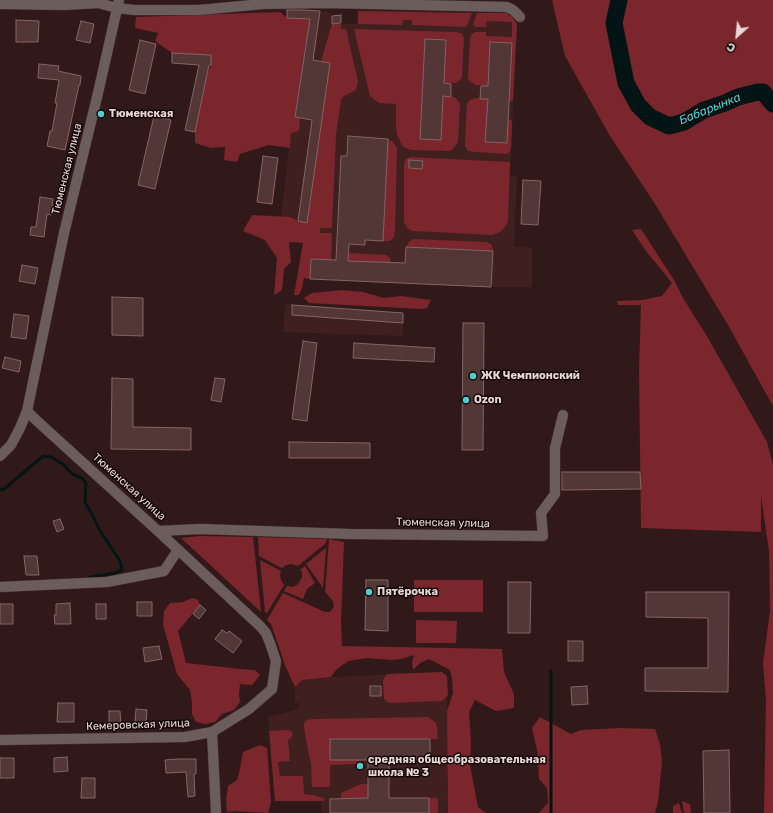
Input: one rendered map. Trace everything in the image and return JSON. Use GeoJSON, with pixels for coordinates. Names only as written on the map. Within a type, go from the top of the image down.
{"type":"FeatureCollection","features":[{"type":"Feature","properties":{"kind":"street"},"geometry":{"type":"LineString","coordinates":[[0,4],[65,5],[98,2],[118,4],[134,10],[199,10],[263,4],[326,3],[507,7],[513,10],[520,17]]}},
{"type":"Feature","properties":{"kind":"street","name":"Тюменская улица"},"geometry":{"type":"LineString","coordinates":[[118,4],[64,233],[27,411],[36,420],[158,531],[201,529],[336,533],[543,536],[541,513],[555,494],[555,448],[563,415]]}},
{"type":"Feature","properties":{"kind":"street"},"geometry":{"type":"LineString","coordinates":[[0,456],[11,445],[27,411]]}},
{"type":"Feature","properties":{"kind":"street","name":"Кемеровская улица"},"geometry":{"type":"LineString","coordinates":[[0,740],[185,737],[212,732],[249,709],[272,689],[276,661],[266,633],[158,531]]}},
{"type":"Feature","properties":{"kind":"street"},"geometry":{"type":"LineString","coordinates":[[0,587],[107,582],[164,571],[178,550]]}},
{"type":"Feature","properties":{"kind":"street"},"geometry":{"type":"LineString","coordinates":[[212,732],[216,813]]}},
{"type":"Feature","properties":{"kind":"shaded area"},"geometry":{"type":"Polygon","coordinates":[[[552,0],[773,0],[773,406],[728,325],[655,204],[610,136],[565,56],[552,0]]]}},
{"type":"Feature","properties":{"kind":"shaded area"},"geometry":{"type":"Polygon","coordinates":[[[287,8],[331,13],[332,24],[357,24],[358,11],[506,13],[512,17],[517,24],[510,176],[517,177],[514,246],[532,248],[532,287],[491,287],[304,278],[330,63],[307,223],[290,217],[281,217],[291,133],[295,117],[309,19],[287,18],[287,8]]]}},
{"type":"Feature","properties":{"kind":"shaded area"},"geometry":{"type":"Polygon","coordinates":[[[358,11],[472,13],[467,26],[465,27],[412,25],[412,20],[403,20],[402,25],[358,24],[358,11]]]}},
{"type":"Feature","properties":{"kind":"shaded area"},"geometry":{"type":"Polygon","coordinates":[[[280,12],[287,18],[310,19],[295,117],[300,118],[299,131],[291,133],[290,148],[269,145],[240,154],[237,162],[224,160],[225,147],[211,148],[195,143],[195,132],[206,77],[211,65],[211,55],[172,53],[155,41],[158,33],[135,28],[136,17],[280,12]]]}},
{"type":"Feature","properties":{"kind":"shaded area"},"geometry":{"type":"Polygon","coordinates":[[[477,13],[506,13],[512,17],[517,24],[513,99],[511,101],[509,101],[511,43],[490,42],[488,86],[476,85],[470,82],[468,77],[470,38],[472,34],[475,32],[486,32],[486,36],[512,37],[512,22],[486,21],[486,27],[475,27],[473,24],[477,13]]]}},
{"type":"Feature","properties":{"kind":"shaded area"},"geometry":{"type":"Polygon","coordinates":[[[332,24],[341,24],[341,29],[346,29],[358,81],[356,90],[344,96],[341,100],[336,135],[332,228],[320,228],[320,233],[332,233],[331,260],[311,259],[310,279],[304,278],[299,295],[294,295],[303,243],[289,242],[291,262],[284,269],[282,290],[274,295],[277,258],[265,240],[243,231],[252,215],[290,217],[298,221],[306,222],[312,183],[303,182],[304,175],[313,176],[330,63],[321,61],[332,24]]]}},
{"type":"Feature","properties":{"kind":"shaded area"},"geometry":{"type":"Polygon","coordinates":[[[354,29],[461,33],[464,38],[462,77],[456,83],[444,83],[446,40],[425,39],[420,138],[441,140],[443,96],[454,97],[460,103],[458,142],[452,150],[411,150],[403,147],[397,135],[396,104],[379,103],[370,96],[354,29]]]}},
{"type":"Feature","properties":{"kind":"shaded area"},"geometry":{"type":"Polygon","coordinates":[[[475,98],[488,99],[486,142],[506,143],[508,120],[511,120],[511,148],[509,153],[468,151],[465,146],[467,104],[470,100],[475,98]]]}},
{"type":"Feature","properties":{"kind":"shaded area"},"geometry":{"type":"Polygon","coordinates":[[[388,139],[393,142],[397,148],[395,231],[394,237],[390,241],[383,241],[388,139]]]}},
{"type":"Feature","properties":{"kind":"shaded area"},"geometry":{"type":"Polygon","coordinates":[[[410,157],[510,162],[508,221],[505,227],[500,232],[492,235],[412,231],[407,228],[404,222],[404,164],[406,159],[410,157]]]}},
{"type":"Feature","properties":{"kind":"shaded area"},"geometry":{"type":"Polygon","coordinates":[[[641,229],[674,280],[767,442],[773,465],[773,813],[764,813],[766,699],[763,663],[770,611],[769,551],[761,496],[761,532],[641,528],[639,371],[641,305],[618,305],[617,301],[642,300],[662,296],[672,283],[646,251],[632,230],[641,229]]]}},
{"type":"Feature","properties":{"kind":"shaded area"},"geometry":{"type":"Polygon","coordinates":[[[413,239],[487,242],[492,245],[493,251],[406,247],[413,239]]]}},
{"type":"Feature","properties":{"kind":"shaded area"},"geometry":{"type":"Polygon","coordinates":[[[349,253],[386,255],[390,258],[391,263],[348,261],[349,253]]]}},
{"type":"Feature","properties":{"kind":"shaded area"},"geometry":{"type":"Polygon","coordinates":[[[342,290],[363,292],[384,298],[401,296],[431,300],[427,308],[420,309],[309,303],[304,298],[312,293],[342,290]]]}},
{"type":"Feature","properties":{"kind":"shaded area"},"geometry":{"type":"Polygon","coordinates":[[[285,304],[403,313],[403,336],[283,332],[285,304]]]}},
{"type":"Feature","properties":{"kind":"shaded area"},"geometry":{"type":"Polygon","coordinates":[[[200,536],[253,537],[261,612],[181,538],[200,536]]]}},
{"type":"Feature","properties":{"kind":"shaded area"},"geometry":{"type":"Polygon","coordinates":[[[258,537],[327,539],[326,543],[298,566],[291,564],[282,568],[259,556],[258,537]]]}},
{"type":"Feature","properties":{"kind":"shaded area"},"geometry":{"type":"Polygon","coordinates":[[[329,539],[344,542],[341,623],[342,646],[502,649],[504,672],[514,694],[514,708],[496,711],[475,700],[469,712],[471,743],[470,765],[478,807],[486,813],[448,813],[447,711],[453,693],[450,670],[429,659],[420,663],[413,670],[412,662],[414,655],[392,660],[367,658],[348,661],[336,670],[331,677],[302,680],[295,687],[285,665],[271,624],[267,620],[283,593],[325,612],[332,610],[334,606],[333,601],[325,592],[329,539]]]}},
{"type":"Feature","properties":{"kind":"shaded area"},"geometry":{"type":"Polygon","coordinates":[[[326,548],[323,588],[306,564],[326,548]]]}},
{"type":"Feature","properties":{"kind":"shaded area"},"geometry":{"type":"Polygon","coordinates":[[[260,560],[281,571],[281,580],[284,585],[267,613],[265,612],[260,560]]]}},
{"type":"Feature","properties":{"kind":"shaded area"},"geometry":{"type":"Polygon","coordinates":[[[305,566],[315,583],[307,589],[303,599],[284,591],[287,586],[293,587],[298,584],[302,577],[302,572],[300,570],[305,566]]]}},
{"type":"Feature","properties":{"kind":"shaded area"},"geometry":{"type":"Polygon","coordinates":[[[414,580],[483,580],[483,612],[414,612],[414,580]]]}},
{"type":"Feature","properties":{"kind":"shaded area"},"geometry":{"type":"Polygon","coordinates":[[[192,598],[198,600],[200,605],[178,631],[186,663],[255,670],[260,675],[252,685],[240,684],[240,702],[234,710],[222,714],[215,722],[205,724],[196,722],[192,714],[190,690],[177,674],[163,625],[164,611],[170,603],[183,602],[192,598]]]}},
{"type":"Feature","properties":{"kind":"shaded area"},"geometry":{"type":"Polygon","coordinates":[[[416,620],[457,621],[456,643],[416,643],[416,620]]]}},
{"type":"Feature","properties":{"kind":"shaded area","name":"средняя общеобразовательная школа № 3"},"geometry":{"type":"Polygon","coordinates":[[[442,672],[447,676],[448,813],[322,813],[321,801],[275,801],[268,717],[297,710],[299,703],[295,702],[295,687],[302,680],[331,677],[442,672]]]}},
{"type":"Feature","properties":{"kind":"shaded area"},"geometry":{"type":"Polygon","coordinates":[[[442,672],[447,676],[448,695],[442,701],[389,703],[384,699],[383,680],[387,674],[442,672]]]}},
{"type":"Feature","properties":{"kind":"shaded area"},"geometry":{"type":"Polygon","coordinates":[[[428,717],[436,723],[438,739],[330,739],[330,760],[361,760],[361,764],[330,765],[330,787],[312,787],[311,765],[304,728],[304,723],[307,720],[428,717]]]}},
{"type":"Feature","properties":{"kind":"shaded area"},"geometry":{"type":"Polygon","coordinates":[[[540,717],[571,734],[581,730],[620,728],[655,729],[660,744],[662,762],[658,802],[655,813],[539,813],[548,803],[547,788],[539,779],[538,755],[532,728],[540,717]]]}},
{"type":"Feature","properties":{"kind":"shaded area"},"geometry":{"type":"Polygon","coordinates":[[[269,731],[291,731],[293,734],[288,740],[290,761],[278,762],[280,776],[303,776],[304,794],[324,798],[324,801],[275,801],[269,731]]]}},
{"type":"Feature","properties":{"kind":"shaded area"},"geometry":{"type":"Polygon","coordinates":[[[260,745],[267,748],[271,802],[268,813],[227,812],[226,799],[228,786],[237,780],[243,752],[260,745]]]}},
{"type":"Feature","properties":{"kind":"shaded area"},"geometry":{"type":"Polygon","coordinates":[[[361,784],[368,784],[368,798],[341,798],[341,793],[361,784]]]}},
{"type":"Feature","properties":{"kind":"shaded area"},"geometry":{"type":"Polygon","coordinates":[[[429,798],[436,798],[438,800],[438,813],[429,813],[429,798]]]}},
{"type":"Feature","properties":{"kind":"shaded area"},"geometry":{"type":"Polygon","coordinates":[[[682,801],[690,804],[691,813],[684,813],[682,801]]]}},
{"type":"Feature","properties":{"kind":"shaded area"},"geometry":{"type":"Polygon","coordinates":[[[679,803],[682,813],[673,813],[673,806],[679,803]]]}},
{"type":"Feature","properties":{"kind":"building"},"geometry":{"type":"Polygon","coordinates":[[[287,10],[320,11],[313,60],[330,63],[307,223],[298,221],[312,120],[295,117],[310,19],[287,18],[287,10]]]}},
{"type":"Feature","properties":{"kind":"building"},"geometry":{"type":"Polygon","coordinates":[[[341,15],[341,23],[332,24],[332,16],[341,15]]]}},
{"type":"Feature","properties":{"kind":"building"},"geometry":{"type":"Polygon","coordinates":[[[16,20],[39,21],[38,42],[16,42],[16,20]]]}},
{"type":"Feature","properties":{"kind":"building"},"geometry":{"type":"Polygon","coordinates":[[[81,21],[94,24],[90,43],[76,40],[81,21]]]}},
{"type":"Feature","properties":{"kind":"building"},"geometry":{"type":"Polygon","coordinates":[[[425,39],[446,40],[444,83],[451,84],[451,97],[443,96],[441,140],[420,139],[425,39]]]}},
{"type":"Feature","properties":{"kind":"building"},"geometry":{"type":"Polygon","coordinates":[[[140,40],[156,44],[145,94],[129,90],[140,40]]]}},
{"type":"Feature","properties":{"kind":"building"},"geometry":{"type":"Polygon","coordinates":[[[490,42],[512,43],[507,143],[485,142],[488,99],[480,99],[481,86],[488,86],[490,42]]]}},
{"type":"Feature","properties":{"kind":"building"},"geometry":{"type":"Polygon","coordinates":[[[172,53],[211,55],[211,65],[209,65],[195,132],[185,130],[199,65],[172,63],[172,53]]]}},
{"type":"Feature","properties":{"kind":"building"},"geometry":{"type":"Polygon","coordinates":[[[39,64],[59,66],[58,71],[81,76],[65,150],[47,146],[50,131],[52,131],[59,80],[38,78],[39,64]]]}},
{"type":"Feature","properties":{"kind":"building"},"geometry":{"type":"Polygon","coordinates":[[[154,116],[171,120],[155,189],[138,185],[154,116]]]}},
{"type":"Feature","properties":{"kind":"building"},"geometry":{"type":"Polygon","coordinates":[[[348,136],[388,139],[383,241],[365,240],[365,245],[349,244],[348,261],[405,263],[406,247],[493,251],[491,287],[310,279],[311,259],[336,260],[341,156],[347,156],[348,136]]]}},
{"type":"Feature","properties":{"kind":"building"},"geometry":{"type":"Polygon","coordinates":[[[263,156],[278,158],[272,204],[257,202],[263,156]]]}},
{"type":"Feature","properties":{"kind":"building"},"geometry":{"type":"Polygon","coordinates":[[[409,160],[423,161],[422,169],[409,168],[409,160]]]}},
{"type":"Feature","properties":{"kind":"building"},"geometry":{"type":"Polygon","coordinates":[[[523,180],[541,181],[538,225],[521,224],[523,180]]]}},
{"type":"Feature","properties":{"kind":"building"},"geometry":{"type":"Polygon","coordinates":[[[40,197],[53,199],[51,215],[47,214],[44,237],[30,235],[31,227],[36,227],[40,197]]]}},
{"type":"Feature","properties":{"kind":"building"},"geometry":{"type":"Polygon","coordinates":[[[22,265],[38,268],[35,284],[19,281],[22,265]]]}},
{"type":"Feature","properties":{"kind":"building"},"geometry":{"type":"Polygon","coordinates":[[[112,297],[143,298],[143,336],[112,335],[112,297]]]}},
{"type":"Feature","properties":{"kind":"building"},"geometry":{"type":"Polygon","coordinates":[[[292,305],[403,313],[403,323],[292,315],[292,305]]]}},
{"type":"Feature","properties":{"kind":"building"},"geometry":{"type":"Polygon","coordinates":[[[14,314],[29,316],[26,339],[11,337],[14,314]]]}},
{"type":"Feature","properties":{"kind":"building","name":"ЖК Чемпионский"},"geometry":{"type":"Polygon","coordinates":[[[463,323],[484,323],[483,450],[462,450],[463,323]]]}},
{"type":"Feature","properties":{"kind":"building"},"geometry":{"type":"Polygon","coordinates":[[[303,341],[317,343],[307,421],[292,419],[303,341]]]}},
{"type":"Feature","properties":{"kind":"building"},"geometry":{"type":"Polygon","coordinates":[[[354,343],[435,348],[434,362],[353,358],[354,343]]]}},
{"type":"Feature","properties":{"kind":"building"},"geometry":{"type":"Polygon","coordinates":[[[5,357],[21,361],[19,372],[2,368],[5,357]]]}},
{"type":"Feature","properties":{"kind":"building"},"geometry":{"type":"Polygon","coordinates":[[[112,378],[133,379],[133,427],[191,428],[191,450],[111,449],[112,378]]]}},
{"type":"Feature","properties":{"kind":"building"},"geometry":{"type":"Polygon","coordinates":[[[215,378],[225,379],[221,402],[211,400],[215,378]]]}},
{"type":"Feature","properties":{"kind":"building"},"geometry":{"type":"Polygon","coordinates":[[[289,442],[370,443],[370,458],[289,458],[289,442]]]}},
{"type":"Feature","properties":{"kind":"building"},"geometry":{"type":"Polygon","coordinates":[[[562,472],[640,472],[641,489],[562,490],[562,472]]]}},
{"type":"Feature","properties":{"kind":"building"},"geometry":{"type":"Polygon","coordinates":[[[60,519],[64,529],[57,532],[53,521],[60,519]]]}},
{"type":"Feature","properties":{"kind":"building"},"geometry":{"type":"Polygon","coordinates":[[[24,556],[37,556],[39,575],[26,575],[24,556]]]}},
{"type":"Feature","properties":{"kind":"building"},"geometry":{"type":"Polygon","coordinates":[[[366,580],[388,580],[388,631],[365,630],[366,580]]]}},
{"type":"Feature","properties":{"kind":"building"},"geometry":{"type":"Polygon","coordinates":[[[508,582],[531,582],[530,633],[508,633],[508,582]]]}},
{"type":"Feature","properties":{"kind":"building"},"geometry":{"type":"Polygon","coordinates":[[[646,592],[729,592],[728,692],[645,691],[645,668],[708,668],[708,618],[646,617],[646,592]]]}},
{"type":"Feature","properties":{"kind":"building"},"geometry":{"type":"Polygon","coordinates":[[[137,602],[152,602],[152,616],[137,616],[137,602]]]}},
{"type":"Feature","properties":{"kind":"building"},"geometry":{"type":"Polygon","coordinates":[[[70,603],[71,624],[55,624],[54,615],[56,615],[56,604],[70,603]]]}},
{"type":"Feature","properties":{"kind":"building"},"geometry":{"type":"Polygon","coordinates":[[[0,604],[13,604],[13,624],[0,624],[0,604]]]}},
{"type":"Feature","properties":{"kind":"building"},"geometry":{"type":"Polygon","coordinates":[[[96,604],[106,604],[106,619],[96,619],[96,604]]]}},
{"type":"Feature","properties":{"kind":"building"},"geometry":{"type":"Polygon","coordinates":[[[200,605],[206,610],[199,619],[193,614],[200,605]]]}},
{"type":"Feature","properties":{"kind":"building"},"geometry":{"type":"Polygon","coordinates":[[[222,630],[227,633],[229,631],[242,641],[233,653],[215,639],[222,630]]]}},
{"type":"Feature","properties":{"kind":"building"},"geometry":{"type":"Polygon","coordinates":[[[568,641],[583,641],[583,661],[568,661],[568,641]]]}},
{"type":"Feature","properties":{"kind":"building"},"geometry":{"type":"Polygon","coordinates":[[[159,646],[162,659],[145,662],[143,648],[159,646]]]}},
{"type":"Feature","properties":{"kind":"building"},"geometry":{"type":"Polygon","coordinates":[[[370,686],[381,686],[381,696],[370,696],[370,686]]]}},
{"type":"Feature","properties":{"kind":"building"},"geometry":{"type":"Polygon","coordinates":[[[587,686],[588,704],[572,705],[571,687],[587,686]]]}},
{"type":"Feature","properties":{"kind":"building"},"geometry":{"type":"Polygon","coordinates":[[[58,703],[74,703],[74,722],[57,722],[58,703]]]}},
{"type":"Feature","properties":{"kind":"building"},"geometry":{"type":"Polygon","coordinates":[[[136,709],[147,710],[146,723],[135,723],[136,709]]]}},
{"type":"Feature","properties":{"kind":"building"},"geometry":{"type":"Polygon","coordinates":[[[109,711],[120,711],[121,726],[109,727],[109,711]]]}},
{"type":"Feature","properties":{"kind":"building"},"geometry":{"type":"Polygon","coordinates":[[[330,739],[430,739],[430,759],[389,759],[389,798],[429,798],[429,813],[330,813],[330,799],[368,798],[368,760],[330,760],[330,739]]]}},
{"type":"Feature","properties":{"kind":"building"},"geometry":{"type":"Polygon","coordinates":[[[729,750],[730,813],[704,813],[703,751],[729,750]]]}},
{"type":"Feature","properties":{"kind":"building"},"geometry":{"type":"Polygon","coordinates":[[[67,757],[68,771],[54,772],[54,758],[67,757]]]}},
{"type":"Feature","properties":{"kind":"building"},"geometry":{"type":"Polygon","coordinates":[[[0,758],[14,758],[14,778],[0,778],[0,758]]]}},
{"type":"Feature","properties":{"kind":"building"},"geometry":{"type":"Polygon","coordinates":[[[196,759],[196,774],[194,774],[195,796],[188,797],[186,772],[166,773],[165,760],[196,759]]]}},
{"type":"Feature","properties":{"kind":"building"},"geometry":{"type":"Polygon","coordinates":[[[82,778],[95,778],[95,798],[81,798],[82,778]]]}},
{"type":"Feature","properties":{"kind":"waterway","name":"Бабарынка"},"geometry":{"type":"LineString","coordinates":[[619,0],[614,23],[626,83],[638,105],[650,117],[669,126],[684,122],[704,110],[738,97],[758,92],[763,92],[773,104]]}},
{"type":"Feature","properties":{"kind":"waterway"},"geometry":{"type":"LineString","coordinates":[[0,489],[3,490],[43,456],[51,457],[63,464],[72,474],[82,478],[86,483],[85,502],[99,529],[120,561],[122,570],[115,573],[90,577]]}},
{"type":"Feature","properties":{"kind":"waterway"},"geometry":{"type":"LineString","coordinates":[[551,671],[551,813]]}},
{"type":"Feature","properties":{"kind":"place","name":"Тюменская"},"geometry":{"type":"Point","coordinates":[101,114]}},
{"type":"Feature","properties":{"kind":"place","name":"ЖК Чемпионский"},"geometry":{"type":"Point","coordinates":[473,376]}},
{"type":"Feature","properties":{"kind":"place","name":"Ozon"},"geometry":{"type":"Point","coordinates":[466,400]}},
{"type":"Feature","properties":{"kind":"place","name":"Пятёрочка"},"geometry":{"type":"Point","coordinates":[369,592]}},
{"type":"Feature","properties":{"kind":"place","name":"средняя общеобразовательная школа № 3"},"geometry":{"type":"Point","coordinates":[360,766]}}]}
